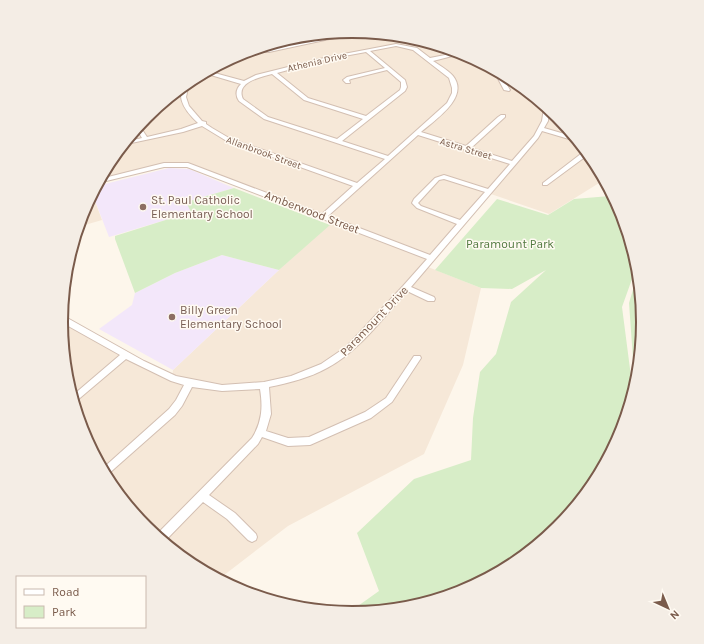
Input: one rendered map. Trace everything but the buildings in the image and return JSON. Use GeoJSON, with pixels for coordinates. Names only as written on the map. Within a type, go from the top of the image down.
{"type":"FeatureCollection","features":[{"type":"Feature","properties":{"kind":"street","name":"Athenia Drive"},"geometry":{"type":"LineString","coordinates":[[244,82],[273,72],[392,45],[415,49],[451,77],[456,88],[450,104],[323,216]]}},
{"type":"Feature","properties":{"kind":"street"},"geometry":{"type":"LineString","coordinates":[[268,51],[285,46]]}},
{"type":"Feature","properties":{"kind":"street"},"geometry":{"type":"LineString","coordinates":[[338,141],[404,88],[403,81],[366,50]]}},
{"type":"Feature","properties":{"kind":"street"},"geometry":{"type":"LineString","coordinates":[[429,60],[450,56]]}},
{"type":"Feature","properties":{"kind":"street"},"geometry":{"type":"LineString","coordinates":[[348,82],[346,80],[349,78],[387,68]]}},
{"type":"Feature","properties":{"kind":"street"},"geometry":{"type":"LineString","coordinates":[[273,72],[306,99],[367,118]]}},
{"type":"Feature","properties":{"kind":"street"},"geometry":{"type":"LineString","coordinates":[[214,74],[244,82],[239,89],[239,97],[260,115],[389,158]]}},
{"type":"Feature","properties":{"kind":"street"},"geometry":{"type":"LineString","coordinates":[[502,81],[507,90]]}},
{"type":"Feature","properties":{"kind":"street","name":"Allanbrook Street"},"geometry":{"type":"LineString","coordinates":[[184,93],[184,103],[188,110],[227,139],[358,186]]}},
{"type":"Feature","properties":{"kind":"street","name":"Paramount Drive"},"geometry":{"type":"LineString","coordinates":[[69,322],[160,373],[190,383],[222,388],[264,385],[292,379],[324,366],[349,349],[406,288],[542,129],[547,115]]}},
{"type":"Feature","properties":{"kind":"street"},"geometry":{"type":"LineString","coordinates":[[468,148],[503,116]]}},
{"type":"Feature","properties":{"kind":"street"},"geometry":{"type":"LineString","coordinates":[[133,142],[183,130],[204,123]]}},
{"type":"Feature","properties":{"kind":"street"},"geometry":{"type":"LineString","coordinates":[[542,129],[567,137]]}},
{"type":"Feature","properties":{"kind":"street"},"geometry":{"type":"LineString","coordinates":[[141,132],[145,139]]}},
{"type":"Feature","properties":{"kind":"street","name":"Astra Street"},"geometry":{"type":"LineString","coordinates":[[417,133],[514,163]]}},
{"type":"Feature","properties":{"kind":"street"},"geometry":{"type":"LineString","coordinates":[[545,184],[548,180],[582,156]]}},
{"type":"Feature","properties":{"kind":"street","name":"Amberwood Street"},"geometry":{"type":"LineString","coordinates":[[107,179],[164,165],[188,165],[431,258]]}},
{"type":"Feature","properties":{"kind":"street"},"geometry":{"type":"LineString","coordinates":[[461,223],[419,208],[415,203],[416,200],[437,179],[444,177],[489,191]]}},
{"type":"Feature","properties":{"kind":"street"},"geometry":{"type":"LineString","coordinates":[[406,288],[431,299]]}},
{"type":"Feature","properties":{"kind":"street"},"geometry":{"type":"LineString","coordinates":[[78,396],[126,355]]}},
{"type":"Feature","properties":{"kind":"street"},"geometry":{"type":"LineString","coordinates":[[261,433],[288,442],[310,441],[368,415],[389,400],[417,358]]}},
{"type":"Feature","properties":{"kind":"street"},"geometry":{"type":"LineString","coordinates":[[109,469],[172,412],[179,403],[190,383]]}},
{"type":"Feature","properties":{"kind":"street"},"geometry":{"type":"LineString","coordinates":[[164,535],[203,496],[261,433],[267,415],[264,385]]}},
{"type":"Feature","properties":{"kind":"street"},"geometry":{"type":"LineString","coordinates":[[203,496],[231,516],[252,537]]}},
{"type":"Feature","properties":{"kind":"shaded area"},"geometry":{"type":"Polygon","coordinates":[[[352,38],[389,40],[426,48],[478,67],[494,76],[525,97],[553,121],[577,149],[600,183],[549,214],[485,192],[423,265],[481,288],[463,365],[424,454],[288,526],[223,576],[194,558],[165,536],[151,523],[127,495],[106,464],[90,431],[78,396],[70,359],[68,324],[172,378],[173,370],[333,221],[185,165],[149,169],[106,180],[127,149],[151,121],[165,108],[194,86],[226,67],[261,53],[297,43],[315,40],[352,38]]]}},
{"type":"Feature","properties":{"kind":"shaded area","name":"St. Paul Catholic Elementary School"},"geometry":{"type":"Polygon","coordinates":[[[169,168],[189,169],[234,188],[186,202],[192,212],[109,237],[95,201],[104,184],[169,168]]]}},
{"type":"Feature","properties":{"kind":"shaded area"},"geometry":{"type":"Polygon","coordinates":[[[95,201],[102,220],[85,225],[95,201]]]}},
{"type":"Feature","properties":{"kind":"shaded area","name":"Billy Green Elementary School"},"geometry":{"type":"Polygon","coordinates":[[[222,255],[279,270],[173,370],[99,329],[132,305],[135,293],[175,273],[222,255]]]}},
{"type":"Feature","properties":{"kind":"green space"},"geometry":{"type":"Polygon","coordinates":[[[234,188],[330,225],[279,270],[222,255],[175,273],[135,293],[115,236],[191,212],[186,202],[234,188]]]}},
{"type":"Feature","properties":{"kind":"green space","name":"Paramount Park"},"geometry":{"type":"Polygon","coordinates":[[[607,196],[621,231],[633,277],[622,307],[631,377],[621,413],[607,448],[588,480],[566,509],[539,536],[510,558],[478,577],[443,591],[407,601],[389,604],[358,606],[379,591],[357,533],[414,479],[471,460],[473,418],[480,372],[496,354],[511,302],[546,270],[512,289],[481,288],[435,270],[497,199],[548,215],[574,199],[607,196]]]}},
{"type":"Feature","properties":{"kind":"green space"},"geometry":{"type":"Polygon","coordinates":[[[634,286],[636,322],[633,363],[629,303],[634,286]]]}},
{"type":"Feature","properties":{"kind":"place","name":"St. Paul Catholic Elementary School"},"geometry":{"type":"Point","coordinates":[143,207]}},
{"type":"Feature","properties":{"kind":"place","name":"Billy Green Elementary School"},"geometry":{"type":"Point","coordinates":[172,317]}}]}
